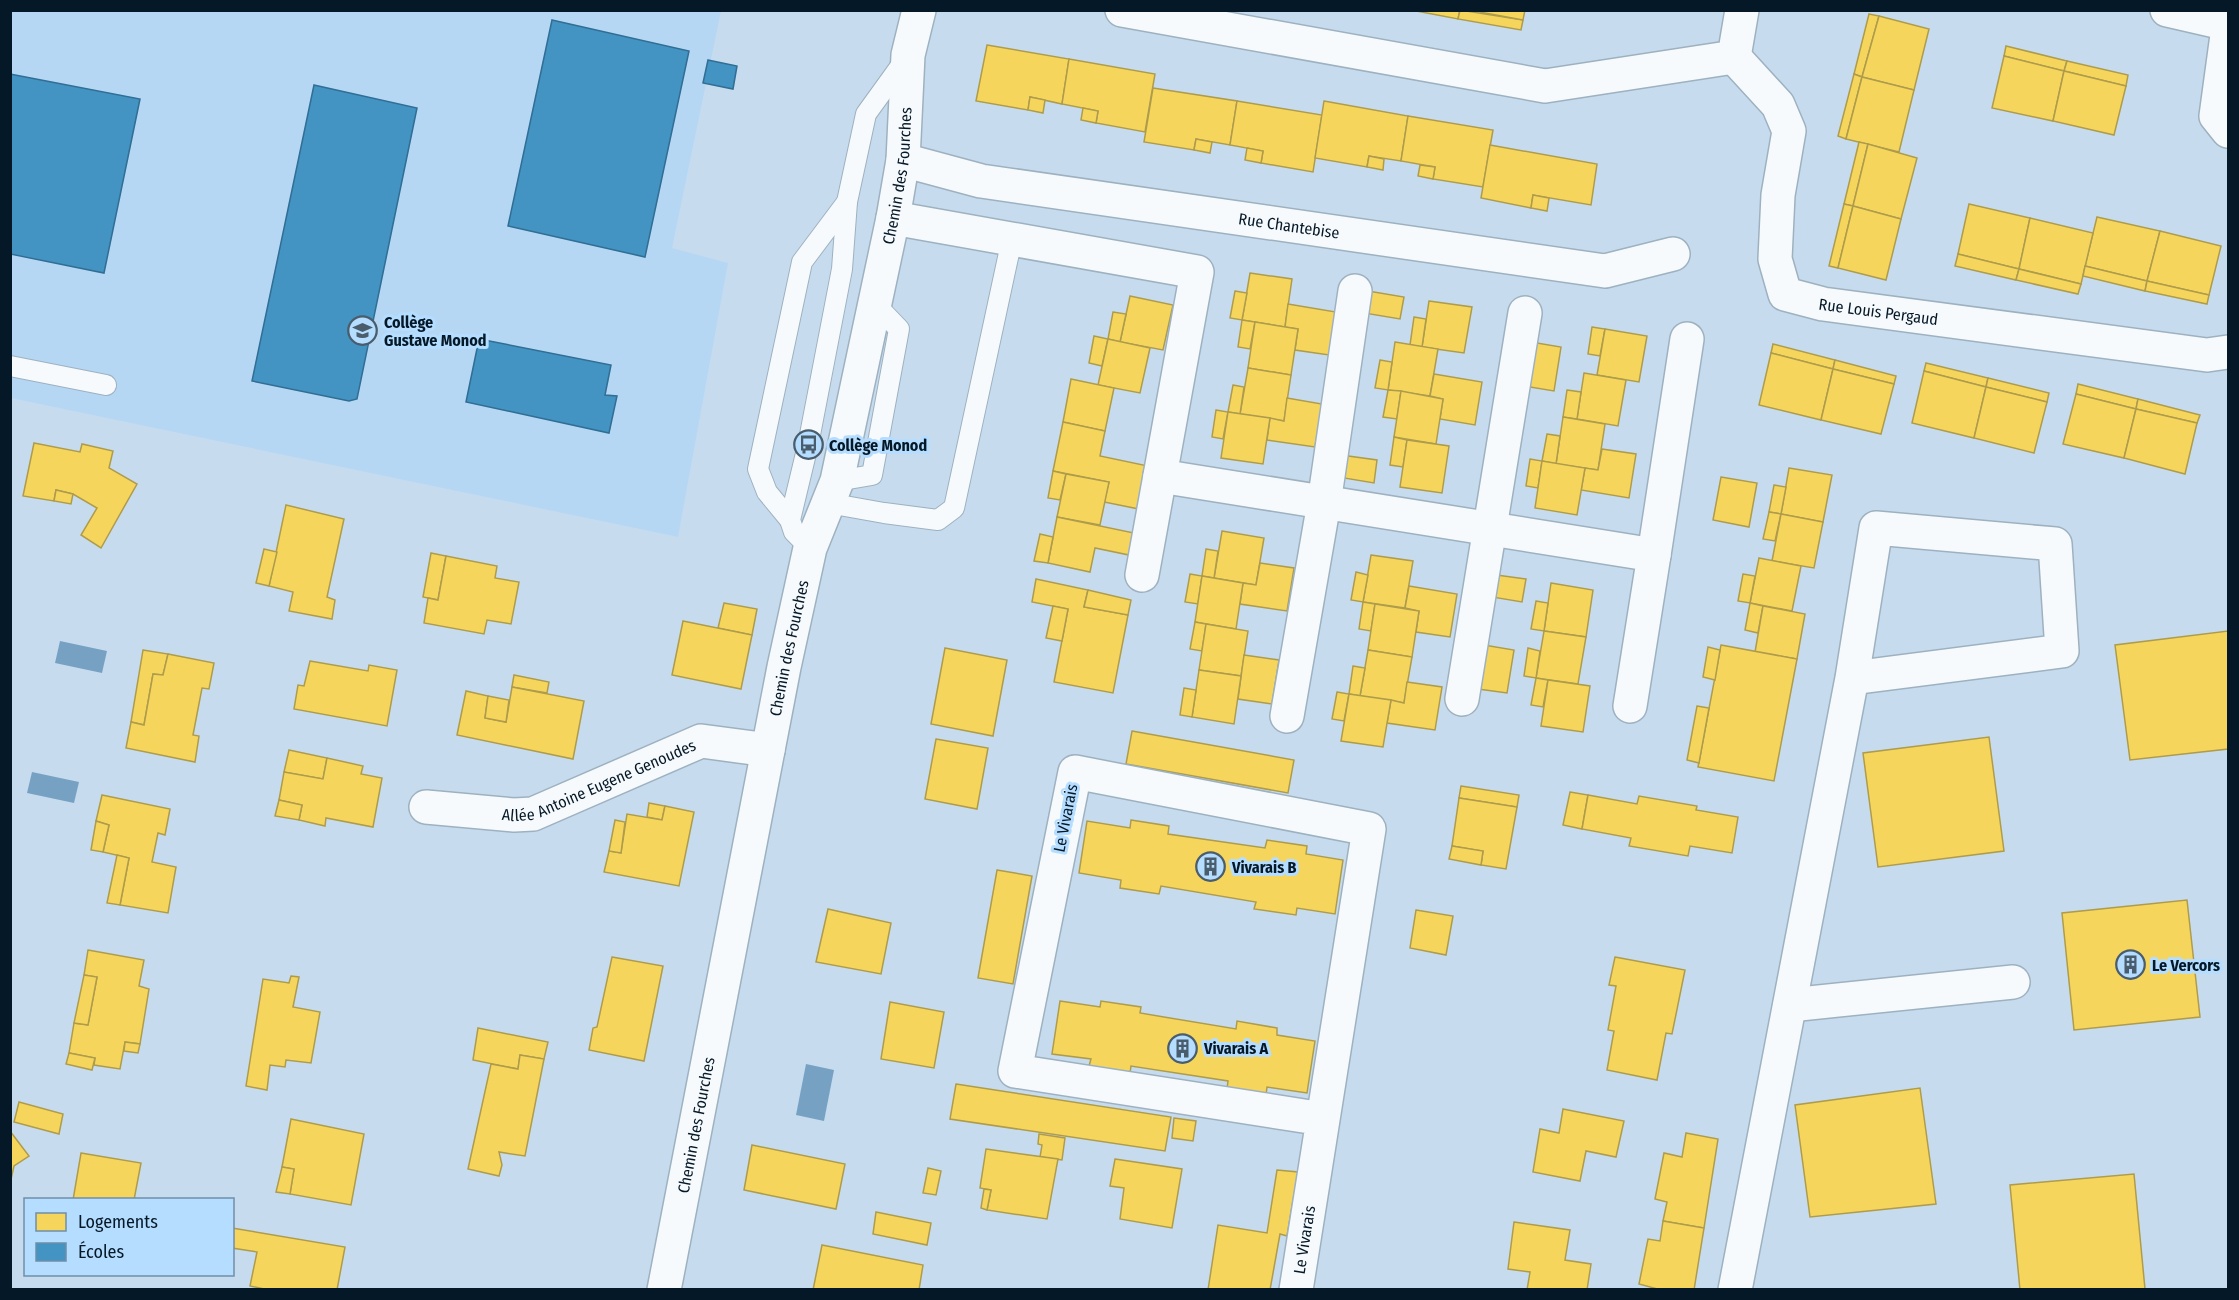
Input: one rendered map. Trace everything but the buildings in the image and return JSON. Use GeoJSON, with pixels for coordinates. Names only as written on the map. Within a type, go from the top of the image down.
{"type":"FeatureCollection","features":[{"type":"Feature","properties":{"kind":"street","name":"Chemin des Fourches"},"geometry":{"type":"LineString","coordinates":[[664,1290],[768,750],[810,548],[833,492],[893,218],[903,160],[908,55],[919,10]]}},
{"type":"Feature","properties":{"kind":"street"},"geometry":{"type":"LineString","coordinates":[[1122,10],[1545,86],[1734,57],[1742,10]]}},
{"type":"Feature","properties":{"kind":"street"},"geometry":{"type":"LineString","coordinates":[[2168,10],[2229,26],[2216,116],[2229,131]]}},
{"type":"Feature","properties":{"kind":"street","name":"Rue Louis Pergaud"},"geometry":{"type":"LineString","coordinates":[[1734,57],[1778,105],[1789,131],[1778,195],[1775,259],[1785,294],[1823,304],[2207,355],[2229,352]]}},
{"type":"Feature","properties":{"kind":"street","name":"Rue Chantebise"},"geometry":{"type":"LineString","coordinates":[[903,160],[981,181],[1605,271],[1673,254]]}},
{"type":"Feature","properties":{"kind":"street"},"geometry":{"type":"LineString","coordinates":[[893,218],[1197,272],[1142,575]]}},
{"type":"Feature","properties":{"kind":"street"},"geometry":{"type":"LineString","coordinates":[[1287,716],[1324,503],[1355,291]]}},
{"type":"Feature","properties":{"kind":"street"},"geometry":{"type":"LineString","coordinates":[[1462,699],[1525,313]]}},
{"type":"Feature","properties":{"kind":"street"},"geometry":{"type":"LineString","coordinates":[[1630,706],[1687,339]]}},
{"type":"Feature","properties":{"kind":"street"},"geometry":{"type":"LineString","coordinates":[[1160,476],[1654,555]]}},
{"type":"Feature","properties":{"kind":"street"},"geometry":{"type":"LineString","coordinates":[[1735,1290],[1852,678],[1876,528],[2055,544],[2062,651],[1852,678]]}},
{"type":"Feature","properties":{"kind":"street","name":"Allée Antoine Eugene Genoudes"},"geometry":{"type":"LineString","coordinates":[[426,807],[514,815],[533,814],[701,741],[768,750]]}},
{"type":"Feature","properties":{"kind":"street","name":"Le Vivarais"},"geometry":{"type":"LineString","coordinates":[[1296,1290],[1369,828],[1074,772],[1015,1071],[1323,1119]]}},
{"type":"Feature","properties":{"kind":"street"},"geometry":{"type":"LineString","coordinates":[[1790,1005],[2013,982]]}},
{"type":"Feature","properties":{"kind":"lane"},"geometry":{"type":"LineString","coordinates":[[790,520],[808,445],[842,269],[847,202],[866,114],[908,55]]}},
{"type":"Feature","properties":{"kind":"lane"},"geometry":{"type":"LineString","coordinates":[[810,548],[794,532],[790,520],[767,492],[758,470],[802,262],[847,202]]}},
{"type":"Feature","properties":{"kind":"lane"},"geometry":{"type":"LineString","coordinates":[[833,492],[938,520],[954,508],[1012,239]]}},
{"type":"Feature","properties":{"kind":"lane"},"geometry":{"type":"LineString","coordinates":[[10,366],[106,385]]}},
{"type":"Feature","properties":{"kind":"shaded area","name":"Collège Gustave Monod"},"geometry":{"type":"Polygon","coordinates":[[[11,11],[721,11],[672,248],[728,263],[678,537],[11,398],[11,11]]]}},
{"type":"Feature","properties":{"kind":"shaded area"},"geometry":{"type":"Polygon","coordinates":[[[60,641],[107,651],[102,673],[55,663],[60,641]]]}},
{"type":"Feature","properties":{"kind":"shaded area"},"geometry":{"type":"Polygon","coordinates":[[[32,772],[79,782],[74,803],[27,793],[32,772]]]}},
{"type":"Feature","properties":{"kind":"shaded area"},"geometry":{"type":"Polygon","coordinates":[[[806,1064],[834,1070],[824,1121],[796,1115],[806,1064]]]}},
{"type":"Feature","properties":{"kind":"place","name":"Collège Gustave Monod"},"geometry":{"type":"Point","coordinates":[363,331]}},
{"type":"Feature","properties":{"kind":"place","name":"Collège Monod"},"geometry":{"type":"Point","coordinates":[808,445]}},
{"type":"Feature","properties":{"kind":"place","name":"Vivarais B"},"geometry":{"type":"Point","coordinates":[1211,867]}},
{"type":"Feature","properties":{"kind":"place","name":"Le Vercors"},"geometry":{"type":"Point","coordinates":[2131,965]}},
{"type":"Feature","properties":{"kind":"place","name":"Vivarais A"},"geometry":{"type":"Point","coordinates":[1183,1048]}}]}
